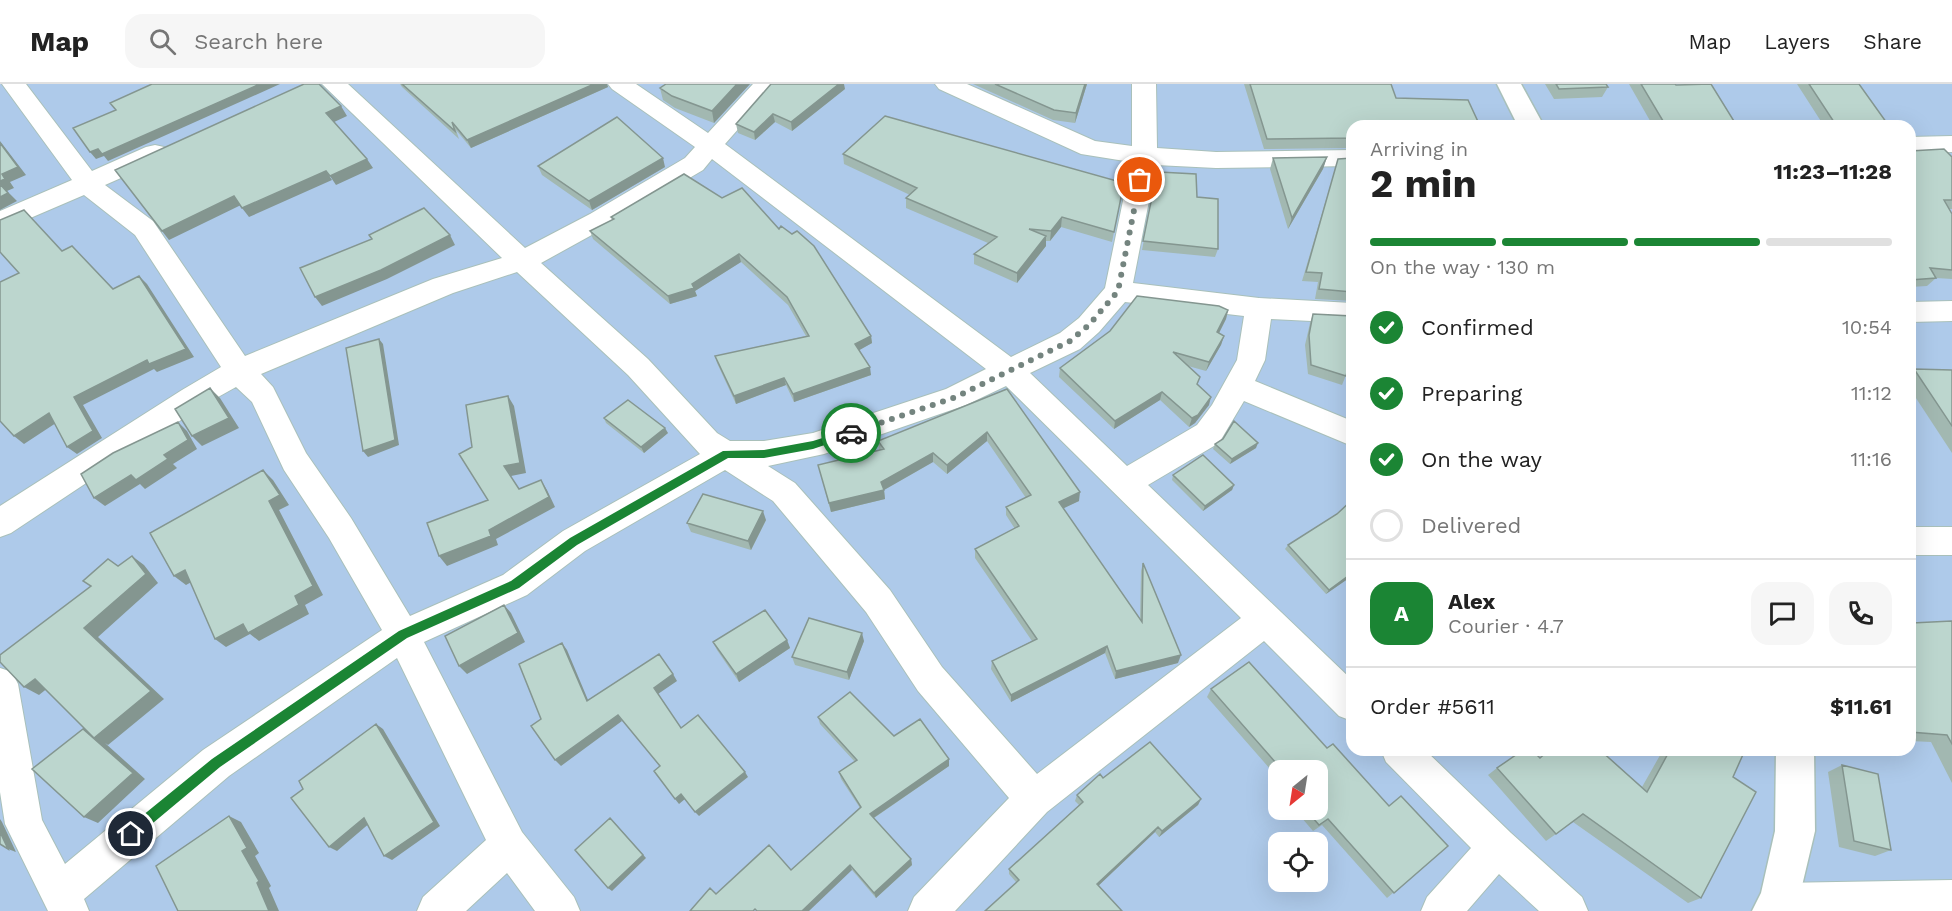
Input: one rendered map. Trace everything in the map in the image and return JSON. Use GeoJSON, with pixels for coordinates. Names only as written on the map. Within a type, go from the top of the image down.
{"type":"FeatureCollection","features":[{"type":"Feature","properties":{"kind":"street"},"geometry":{"type":"LineString","coordinates":[[334,84],[638,367],[706,442],[784,492],[878,601],[930,679],[1034,799]]}},
{"type":"Feature","properties":{"kind":"street"},"geometry":{"type":"LineString","coordinates":[[620,84],[711,146],[1010,372],[1346,698]]}},
{"type":"Feature","properties":{"kind":"street"},"geometry":{"type":"LineString","coordinates":[[0,523],[239,370],[443,286],[522,261],[599,220],[694,164],[766,84]]}},
{"type":"Feature","properties":{"kind":"street"},"geometry":{"type":"LineString","coordinates":[[946,84],[1090,148],[1144,156],[1216,160],[1346,158]]}},
{"type":"Feature","properties":{"kind":"street"},"geometry":{"type":"LineString","coordinates":[[0,684],[24,824],[64,903],[96,862],[216,763],[403,635],[515,585],[574,542],[727,454],[764,454],[813,445],[956,397],[1070,341],[1089,325],[1118,291],[1144,156],[1144,84]]}},
{"type":"Feature","properties":{"kind":"street"},"geometry":{"type":"LineString","coordinates":[[1509,84],[1528,120]]}},
{"type":"Feature","properties":{"kind":"street"},"geometry":{"type":"LineString","coordinates":[[16,89],[88,184],[144,228],[239,370],[263,395],[295,461],[340,528],[403,635],[509,845],[560,911]]}},
{"type":"Feature","properties":{"kind":"street"},"geometry":{"type":"LineString","coordinates":[[0,222],[176,144]]}},
{"type":"Feature","properties":{"kind":"street"},"geometry":{"type":"LineString","coordinates":[[1916,145],[1952,144]]}},
{"type":"Feature","properties":{"kind":"street"},"geometry":{"type":"LineString","coordinates":[[1118,291],[1259,308],[1346,313]]}},
{"type":"Feature","properties":{"kind":"street"},"geometry":{"type":"LineString","coordinates":[[1125,483],[1208,434],[1238,386],[1251,360],[1259,308]]}},
{"type":"Feature","properties":{"kind":"street"},"geometry":{"type":"LineString","coordinates":[[1916,312],[1952,311]]}},
{"type":"Feature","properties":{"kind":"street"},"geometry":{"type":"LineString","coordinates":[[1238,386],[1346,431]]}},
{"type":"Feature","properties":{"kind":"street"},"geometry":{"type":"LineString","coordinates":[[1916,541],[1952,541]]}},
{"type":"Feature","properties":{"kind":"street"},"geometry":{"type":"LineString","coordinates":[[928,911],[1034,799],[1266,619]]}},
{"type":"Feature","properties":{"kind":"street"},"geometry":{"type":"LineString","coordinates":[[1405,756],[1497,847],[1568,911]]}},
{"type":"Feature","properties":{"kind":"street"},"geometry":{"type":"LineString","coordinates":[[1795,756],[1795,831],[1776,907],[1952,900]]}},
{"type":"Feature","properties":{"kind":"street"},"geometry":{"type":"LineString","coordinates":[[437,911],[509,845]]}},
{"type":"Feature","properties":{"kind":"street"},"geometry":{"type":"LineString","coordinates":[[1441,911],[1497,847]]}},
{"type":"Feature","properties":{"kind":"shaded area"},"geometry":{"type":"Polygon","coordinates":[[[0,84],[1952,84],[1952,911],[0,911],[0,84]]]}},
{"type":"Feature","properties":{"kind":"building"},"geometry":{"type":"Polygon","coordinates":[[[152,84],[260,84],[102,154],[98,149],[90,152],[73,128],[116,110],[110,103],[152,84]]]}},
{"type":"Feature","properties":{"kind":"building"},"geometry":{"type":"Polygon","coordinates":[[[304,84],[319,84],[341,106],[326,113],[367,159],[330,176],[326,171],[242,208],[234,196],[162,231],[115,170],[304,84]]]}},
{"type":"Feature","properties":{"kind":"building"},"geometry":{"type":"Polygon","coordinates":[[[402,84],[594,84],[467,140],[452,122],[455,131],[402,84]]]}},
{"type":"Feature","properties":{"kind":"building"},"geometry":{"type":"Polygon","coordinates":[[[666,84],[737,84],[712,111],[672,96],[660,88],[666,84]]]}},
{"type":"Feature","properties":{"kind":"building"},"geometry":{"type":"Polygon","coordinates":[[[771,84],[839,84],[791,122],[773,114],[754,132],[736,124],[771,84]]]}},
{"type":"Feature","properties":{"kind":"building"},"geometry":{"type":"Polygon","coordinates":[[[995,84],[1085,84],[1076,113],[1054,110],[995,84]]]}},
{"type":"Feature","properties":{"kind":"building"},"geometry":{"type":"Polygon","coordinates":[[[1250,84],[1391,84],[1396,98],[1468,100],[1477,120],[1346,120],[1346,138],[1267,139],[1250,84]]]}},
{"type":"Feature","properties":{"kind":"building"},"geometry":{"type":"Polygon","coordinates":[[[1556,84],[1606,84],[1608,87],[1559,89],[1556,84]]]}},
{"type":"Feature","properties":{"kind":"building"},"geometry":{"type":"Polygon","coordinates":[[[1641,84],[1711,84],[1733,120],[1662,120],[1641,84]]]}},
{"type":"Feature","properties":{"kind":"building"},"geometry":{"type":"Polygon","coordinates":[[[1809,84],[1859,84],[1885,120],[1833,120],[1809,84]]]}},
{"type":"Feature","properties":{"kind":"building"},"geometry":{"type":"Polygon","coordinates":[[[885,116],[1124,183],[1114,232],[1062,217],[1051,231],[1029,229],[1046,236],[1017,273],[974,254],[997,237],[906,198],[917,188],[843,154],[885,116]]]}},
{"type":"Feature","properties":{"kind":"building"},"geometry":{"type":"Polygon","coordinates":[[[617,117],[663,158],[589,201],[538,166],[617,117]]]}},
{"type":"Feature","properties":{"kind":"building"},"geometry":{"type":"Polygon","coordinates":[[[0,143],[18,167],[2,174],[5,179],[0,181],[0,143]]]}},
{"type":"Feature","properties":{"kind":"building"},"geometry":{"type":"Polygon","coordinates":[[[1944,149],[1952,157],[1952,200],[1944,200],[1952,214],[1952,270],[1930,268],[1936,278],[1916,280],[1916,151],[1944,149]]]}},
{"type":"Feature","properties":{"kind":"building"},"geometry":{"type":"Polygon","coordinates":[[[1327,157],[1292,218],[1273,158],[1327,157]]]}},
{"type":"Feature","properties":{"kind":"building"},"geometry":{"type":"Polygon","coordinates":[[[1346,158],[1346,291],[1319,289],[1322,273],[1306,272],[1338,159],[1346,158]]]}},
{"type":"Feature","properties":{"kind":"building"},"geometry":{"type":"Polygon","coordinates":[[[1159,172],[1196,174],[1197,197],[1218,199],[1218,249],[1143,241],[1153,192],[1159,193],[1159,172]]]}},
{"type":"Feature","properties":{"kind":"building"},"geometry":{"type":"Polygon","coordinates":[[[684,174],[722,198],[742,188],[779,229],[781,226],[792,234],[797,231],[814,246],[871,336],[855,344],[870,367],[793,394],[784,378],[734,396],[715,356],[809,336],[787,297],[739,254],[692,284],[694,288],[668,296],[590,231],[614,219],[611,217],[684,174]]]}},
{"type":"Feature","properties":{"kind":"building"},"geometry":{"type":"Polygon","coordinates":[[[0,184],[8,193],[0,197],[0,184]]]}},
{"type":"Feature","properties":{"kind":"building"},"geometry":{"type":"Polygon","coordinates":[[[424,208],[450,235],[381,270],[315,297],[300,268],[372,239],[369,235],[424,208]]]}},
{"type":"Feature","properties":{"kind":"building"},"geometry":{"type":"Polygon","coordinates":[[[24,210],[62,251],[72,246],[113,289],[139,276],[186,349],[149,364],[147,360],[74,397],[93,431],[67,447],[49,413],[14,436],[0,421],[0,282],[19,273],[0,252],[0,220],[24,210]]]}},
{"type":"Feature","properties":{"kind":"building"},"geometry":{"type":"Polygon","coordinates":[[[1137,296],[1219,306],[1228,310],[1217,332],[1224,336],[1209,362],[1173,352],[1200,377],[1197,384],[1211,397],[1198,415],[1192,418],[1162,392],[1115,421],[1060,368],[1110,331],[1137,296]]]}},
{"type":"Feature","properties":{"kind":"building"},"geometry":{"type":"Polygon","coordinates":[[[1313,314],[1346,316],[1346,376],[1311,365],[1309,335],[1313,314]]]}},
{"type":"Feature","properties":{"kind":"building"},"geometry":{"type":"Polygon","coordinates":[[[379,339],[395,440],[363,451],[346,348],[379,339]]]}},
{"type":"Feature","properties":{"kind":"building"},"geometry":{"type":"Polygon","coordinates":[[[1916,369],[1952,370],[1952,426],[1916,372],[1916,369]]]}},
{"type":"Feature","properties":{"kind":"building"},"geometry":{"type":"Polygon","coordinates":[[[210,388],[229,418],[192,436],[175,409],[210,388]]]}},
{"type":"Feature","properties":{"kind":"building"},"geometry":{"type":"Polygon","coordinates":[[[1007,389],[1080,492],[1059,502],[1142,622],[1143,563],[1181,655],[1116,671],[1107,646],[1011,695],[992,661],[1037,639],[975,549],[1019,526],[1006,507],[1031,495],[987,432],[947,465],[933,453],[881,482],[884,490],[829,503],[818,465],[884,449],[878,441],[1007,389]]]}},
{"type":"Feature","properties":{"kind":"building"},"geometry":{"type":"Polygon","coordinates":[[[508,396],[520,463],[504,466],[519,489],[541,480],[549,497],[489,530],[491,536],[439,556],[427,523],[488,500],[459,454],[472,447],[466,405],[508,396]]]}},
{"type":"Feature","properties":{"kind":"building"},"geometry":{"type":"Polygon","coordinates":[[[628,400],[665,428],[641,447],[604,418],[628,400]]]}},
{"type":"Feature","properties":{"kind":"building"},"geometry":{"type":"Polygon","coordinates":[[[1234,421],[1258,443],[1232,459],[1215,444],[1223,439],[1234,421]]]}},
{"type":"Feature","properties":{"kind":"building"},"geometry":{"type":"Polygon","coordinates":[[[178,422],[188,440],[164,455],[168,459],[136,480],[131,475],[94,498],[81,474],[113,453],[178,422]]]}},
{"type":"Feature","properties":{"kind":"building"},"geometry":{"type":"Polygon","coordinates":[[[1203,455],[1234,485],[1205,506],[1173,475],[1203,455]]]}},
{"type":"Feature","properties":{"kind":"building"},"geometry":{"type":"Polygon","coordinates":[[[263,470],[280,495],[269,501],[313,586],[295,596],[299,605],[248,633],[243,624],[215,639],[185,570],[174,576],[150,533],[263,470]]]}},
{"type":"Feature","properties":{"kind":"building"},"geometry":{"type":"Polygon","coordinates":[[[703,494],[763,511],[748,541],[687,523],[703,494]]]}},
{"type":"Feature","properties":{"kind":"building"},"geometry":{"type":"Polygon","coordinates":[[[1346,506],[1346,577],[1329,590],[1288,545],[1337,514],[1346,506]]]}},
{"type":"Feature","properties":{"kind":"building"},"geometry":{"type":"Polygon","coordinates":[[[132,556],[146,574],[84,628],[151,691],[94,738],[35,679],[24,687],[0,662],[0,655],[91,586],[83,581],[108,559],[118,566],[132,556]]]}},
{"type":"Feature","properties":{"kind":"building"},"geometry":{"type":"Polygon","coordinates":[[[504,605],[518,633],[459,666],[445,636],[504,605]]]}},
{"type":"Feature","properties":{"kind":"building"},"geometry":{"type":"Polygon","coordinates":[[[765,610],[787,640],[736,674],[713,642],[765,610]]]}},
{"type":"Feature","properties":{"kind":"building"},"geometry":{"type":"Polygon","coordinates":[[[809,618],[862,633],[847,672],[792,657],[809,618]]]}},
{"type":"Feature","properties":{"kind":"building"},"geometry":{"type":"Polygon","coordinates":[[[1952,621],[1952,744],[1947,735],[1916,732],[1916,623],[1952,621]]]}},
{"type":"Feature","properties":{"kind":"building"},"geometry":{"type":"Polygon","coordinates":[[[562,643],[587,701],[659,654],[673,674],[654,688],[681,728],[698,715],[745,772],[695,812],[681,794],[675,799],[654,771],[660,766],[618,715],[555,760],[531,726],[541,719],[519,664],[562,643]]]}},
{"type":"Feature","properties":{"kind":"building"},"geometry":{"type":"Polygon","coordinates":[[[1249,662],[1327,748],[1333,744],[1389,806],[1401,796],[1448,846],[1394,893],[1328,819],[1328,760],[1273,760],[1211,689],[1249,662]]]}},
{"type":"Feature","properties":{"kind":"building"},"geometry":{"type":"Polygon","coordinates":[[[850,692],[894,736],[920,719],[949,759],[870,814],[911,859],[874,893],[850,865],[802,911],[757,911],[755,909],[753,911],[690,911],[710,888],[716,894],[769,845],[791,870],[861,807],[839,772],[857,760],[818,717],[850,692]]]}},
{"type":"Feature","properties":{"kind":"building"},"geometry":{"type":"Polygon","coordinates":[[[376,724],[434,822],[384,856],[364,818],[329,847],[291,798],[303,789],[299,781],[376,724]]]}},
{"type":"Feature","properties":{"kind":"building"},"geometry":{"type":"Polygon","coordinates":[[[83,729],[133,773],[84,817],[32,769],[83,729]]]}},
{"type":"Feature","properties":{"kind":"building"},"geometry":{"type":"Polygon","coordinates":[[[1150,742],[1201,799],[1162,831],[1158,827],[1097,884],[1122,911],[985,911],[1019,880],[1009,869],[1083,802],[1077,795],[1100,774],[1103,778],[1150,742]]]}},
{"type":"Feature","properties":{"kind":"building"},"geometry":{"type":"Polygon","coordinates":[[[1514,756],[1538,756],[1540,758],[1542,756],[1607,756],[1647,792],[1667,756],[1742,756],[1733,777],[1756,792],[1701,898],[1583,814],[1556,834],[1497,768],[1514,756]]]}},
{"type":"Feature","properties":{"kind":"building"},"geometry":{"type":"Polygon","coordinates":[[[1842,765],[1878,774],[1891,850],[1854,841],[1842,765]]]}},
{"type":"Feature","properties":{"kind":"building"},"geometry":{"type":"Polygon","coordinates":[[[229,816],[247,848],[242,851],[259,881],[257,883],[269,911],[178,911],[156,866],[229,816]]]}},
{"type":"Feature","properties":{"kind":"building"},"geometry":{"type":"Polygon","coordinates":[[[610,818],[643,855],[608,888],[575,850],[610,818]]]}},
{"type":"Feature","properties":{"kind":"building"},"geometry":{"type":"Polygon","coordinates":[[[1315,820],[1326,820],[1319,825],[1315,820]]]}},
{"type":"Feature","properties":{"kind":"building"},"geometry":{"type":"Polygon","coordinates":[[[0,832],[8,849],[0,844],[0,832]]]}},
{"type":"Feature","properties":{"kind":"way so far"},"geometry":{"type":"LineString","coordinates":[[851,433],[956,397],[1070,341],[1089,325],[1118,291],[1128,251],[1140,180]]}},
{"type":"Feature","properties":{"kind":"route"},"geometry":{"type":"LineString","coordinates":[[131,834],[216,763],[403,635],[515,585],[574,542],[727,454],[764,454],[813,445],[851,433]]}}]}
